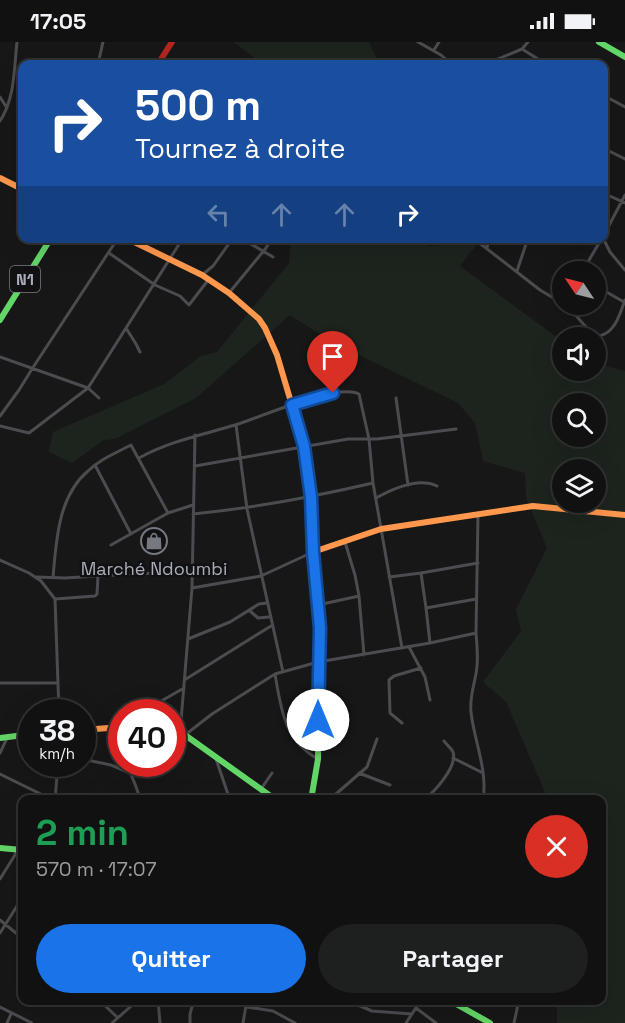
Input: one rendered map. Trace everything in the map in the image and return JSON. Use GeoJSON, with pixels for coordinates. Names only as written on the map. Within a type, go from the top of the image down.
{"type":"FeatureCollection","features":[{"type":"Feature","properties":{"kind":"main road"},"geometry":{"type":"LineString","coordinates":[[161,60],[172,42]]}},
{"type":"Feature","properties":{"kind":"main road"},"geometry":{"type":"LineString","coordinates":[[599,42],[625,57]]}},
{"type":"Feature","properties":{"kind":"main road"},"geometry":{"type":"LineString","coordinates":[[0,178],[18,187]]}},
{"type":"Feature","properties":{"kind":"main road","name":"N1"},"geometry":{"type":"LineString","coordinates":[[0,320],[48,243]]}},
{"type":"Feature","properties":{"kind":"main road"},"geometry":{"type":"LineString","coordinates":[[137,243],[209,279],[252,311],[265,328],[277,355],[304,446],[311,497],[320,628],[318,759],[311,795]]}},
{"type":"Feature","properties":{"kind":"main road"},"geometry":{"type":"LineString","coordinates":[[313,552],[381,529],[542,506],[625,515]]}},
{"type":"Feature","properties":{"kind":"main road"},"geometry":{"type":"LineString","coordinates":[[186,736],[269,795]]}},
{"type":"Feature","properties":{"kind":"main road"},"geometry":{"type":"LineString","coordinates":[[0,848],[18,849]]}},
{"type":"Feature","properties":{"kind":"main road"},"geometry":{"type":"LineString","coordinates":[[458,1005],[490,1023]]}},
{"type":"Feature","properties":{"kind":"street"},"geometry":{"type":"LineString","coordinates":[[0,121],[8,109],[12,93],[17,42]]}},
{"type":"Feature","properties":{"kind":"street"},"geometry":{"type":"LineString","coordinates":[[99,60],[103,42]]}},
{"type":"Feature","properties":{"kind":"street"},"geometry":{"type":"LineString","coordinates":[[418,42],[434,50],[446,60]]}},
{"type":"Feature","properties":{"kind":"street"},"geometry":{"type":"LineString","coordinates":[[434,50],[439,42]]}},
{"type":"Feature","properties":{"kind":"street"},"geometry":{"type":"LineString","coordinates":[[496,60],[522,49],[528,42]]}},
{"type":"Feature","properties":{"kind":"street"},"geometry":{"type":"LineString","coordinates":[[522,49],[540,60]]}},
{"type":"Feature","properties":{"kind":"street"},"geometry":{"type":"LineString","coordinates":[[0,97],[8,109]]}},
{"type":"Feature","properties":{"kind":"street"},"geometry":{"type":"LineString","coordinates":[[608,98],[625,107]]}},
{"type":"Feature","properties":{"kind":"street"},"geometry":{"type":"LineString","coordinates":[[608,150],[625,159]]}},
{"type":"Feature","properties":{"kind":"street"},"geometry":{"type":"LineString","coordinates":[[608,195],[623,202]]}},
{"type":"Feature","properties":{"kind":"street"},"geometry":{"type":"LineString","coordinates":[[608,229],[625,195]]}},
{"type":"Feature","properties":{"kind":"street"},"geometry":{"type":"LineString","coordinates":[[0,416],[20,390],[115,243]]}},
{"type":"Feature","properties":{"kind":"street"},"geometry":{"type":"LineString","coordinates":[[0,426],[29,433],[88,388],[180,243]]}},
{"type":"Feature","properties":{"kind":"street"},"geometry":{"type":"LineString","coordinates":[[202,275],[213,266],[229,243]]}},
{"type":"Feature","properties":{"kind":"street"},"geometry":{"type":"LineString","coordinates":[[249,243],[273,257]]}},
{"type":"Feature","properties":{"kind":"street"},"geometry":{"type":"LineString","coordinates":[[229,293],[269,243]]}},
{"type":"Feature","properties":{"kind":"street"},"geometry":{"type":"LineString","coordinates":[[480,243],[552,297]]}},
{"type":"Feature","properties":{"kind":"street"},"geometry":{"type":"LineString","coordinates":[[487,248],[488,243]]}},
{"type":"Feature","properties":{"kind":"street"},"geometry":{"type":"LineString","coordinates":[[517,271],[528,243]]}},
{"type":"Feature","properties":{"kind":"street"},"geometry":{"type":"LineString","coordinates":[[589,261],[600,243]]}},
{"type":"Feature","properties":{"kind":"street"},"geometry":{"type":"LineString","coordinates":[[606,243],[625,270]]}},
{"type":"Feature","properties":{"kind":"street"},"geometry":{"type":"LineString","coordinates":[[109,253],[155,285],[176,293],[189,306],[209,279]]}},
{"type":"Feature","properties":{"kind":"street"},"geometry":{"type":"LineString","coordinates":[[575,315],[592,334],[598,336],[608,332],[614,325],[624,302],[606,292]]}},
{"type":"Feature","properties":{"kind":"street"},"geometry":{"type":"LineString","coordinates":[[126,328],[140,352]]}},
{"type":"Feature","properties":{"kind":"street"},"geometry":{"type":"LineString","coordinates":[[0,357],[88,388],[99,398]]}},
{"type":"Feature","properties":{"kind":"street"},"geometry":{"type":"LineString","coordinates":[[139,458],[175,441],[236,425],[292,405],[333,393],[356,392],[361,397],[369,439],[373,483],[402,648]]}},
{"type":"Feature","properties":{"kind":"street"},"geometry":{"type":"LineString","coordinates":[[396,398],[408,485]]}},
{"type":"Feature","properties":{"kind":"street"},"geometry":{"type":"LineString","coordinates":[[236,425],[248,509],[283,672]]}},
{"type":"Feature","properties":{"kind":"street"},"geometry":{"type":"LineString","coordinates":[[195,466],[348,439],[369,439],[456,429]]}},
{"type":"Feature","properties":{"kind":"street"},"geometry":{"type":"LineString","coordinates":[[184,699],[193,571],[195,435]]}},
{"type":"Feature","properties":{"kind":"street"},"geometry":{"type":"LineString","coordinates":[[53,578],[55,545],[64,511],[76,482],[95,465],[131,445],[168,513]]}},
{"type":"Feature","properties":{"kind":"street"},"geometry":{"type":"LineString","coordinates":[[95,465],[131,534]]}},
{"type":"Feature","properties":{"kind":"street"},"geometry":{"type":"LineString","coordinates":[[376,498],[408,485],[426,482],[437,486]]}},
{"type":"Feature","properties":{"kind":"street"},"geometry":{"type":"LineString","coordinates":[[193,514],[248,509],[373,483]]}},
{"type":"Feature","properties":{"kind":"street"},"geometry":{"type":"LineString","coordinates":[[111,545],[168,513],[193,505]]}},
{"type":"Feature","properties":{"kind":"street"},"geometry":{"type":"LineString","coordinates":[[478,514],[477,667],[471,712],[482,772],[484,795]]}},
{"type":"Feature","properties":{"kind":"street"},"geometry":{"type":"LineString","coordinates":[[344,540],[359,596],[364,655]]}},
{"type":"Feature","properties":{"kind":"street"},"geometry":{"type":"LineString","coordinates":[[192,588],[261,576],[313,552]]}},
{"type":"Feature","properties":{"kind":"street"},"geometry":{"type":"LineString","coordinates":[[0,560],[41,581],[55,599],[59,699]]}},
{"type":"Feature","properties":{"kind":"street"},"geometry":{"type":"LineString","coordinates":[[389,577],[478,563]]}},
{"type":"Feature","properties":{"kind":"street"},"geometry":{"type":"LineString","coordinates":[[35,577],[193,571]]}},
{"type":"Feature","properties":{"kind":"street"},"geometry":{"type":"LineString","coordinates":[[421,573],[430,644]]}},
{"type":"Feature","properties":{"kind":"street"},"geometry":{"type":"LineString","coordinates":[[55,599],[96,595],[98,576]]}},
{"type":"Feature","properties":{"kind":"street"},"geometry":{"type":"LineString","coordinates":[[318,605],[359,596]]}},
{"type":"Feature","properties":{"kind":"street"},"geometry":{"type":"LineString","coordinates":[[426,608],[476,599]]}},
{"type":"Feature","properties":{"kind":"street"},"geometry":{"type":"LineString","coordinates":[[188,639],[230,622],[259,604],[267,603]]}},
{"type":"Feature","properties":{"kind":"street"},"geometry":{"type":"LineString","coordinates":[[250,611],[258,618],[270,617]]}},
{"type":"Feature","properties":{"kind":"street"},"geometry":{"type":"LineString","coordinates":[[186,679],[272,625]]}},
{"type":"Feature","properties":{"kind":"street"},"geometry":{"type":"LineString","coordinates":[[186,732],[275,674],[318,662],[430,644],[476,633]]}},
{"type":"Feature","properties":{"kind":"street"},"geometry":{"type":"LineString","coordinates":[[409,647],[425,677],[430,700]]}},
{"type":"Feature","properties":{"kind":"street"},"geometry":{"type":"LineString","coordinates":[[402,723],[390,713],[389,680],[394,676],[420,668]]}},
{"type":"Feature","properties":{"kind":"street"},"geometry":{"type":"LineString","coordinates":[[275,674],[279,698],[293,738],[303,751],[318,759]]}},
{"type":"Feature","properties":{"kind":"street"},"geometry":{"type":"LineString","coordinates":[[0,683],[58,683]]}},
{"type":"Feature","properties":{"kind":"street"},"geometry":{"type":"LineString","coordinates":[[164,699],[185,687]]}},
{"type":"Feature","properties":{"kind":"street"},"geometry":{"type":"LineString","coordinates":[[0,753],[4,738]]}},
{"type":"Feature","properties":{"kind":"street"},"geometry":{"type":"LineString","coordinates":[[335,795],[369,765],[377,739]]}},
{"type":"Feature","properties":{"kind":"street"},"geometry":{"type":"LineString","coordinates":[[429,795],[437,789],[447,774],[453,758],[452,751],[444,741]]}},
{"type":"Feature","properties":{"kind":"street"},"geometry":{"type":"LineString","coordinates":[[215,756],[228,795]]}},
{"type":"Feature","properties":{"kind":"street"},"geometry":{"type":"LineString","coordinates":[[453,758],[482,772]]}},
{"type":"Feature","properties":{"kind":"street"},"geometry":{"type":"LineString","coordinates":[[261,789],[272,773]]}},
{"type":"Feature","properties":{"kind":"street"},"geometry":{"type":"LineString","coordinates":[[359,773],[390,785]]}},
{"type":"Feature","properties":{"kind":"street"},"geometry":{"type":"LineString","coordinates":[[0,774],[44,795]]}},
{"type":"Feature","properties":{"kind":"street"},"geometry":{"type":"LineString","coordinates":[[55,795],[57,777]]}},
{"type":"Feature","properties":{"kind":"street"},"geometry":{"type":"LineString","coordinates":[[132,777],[138,795]]}},
{"type":"Feature","properties":{"kind":"street"},"geometry":{"type":"LineString","coordinates":[[0,879],[18,853]]}},
{"type":"Feature","properties":{"kind":"street"},"geometry":{"type":"LineString","coordinates":[[0,933],[18,905]]}},
{"type":"Feature","properties":{"kind":"street"},"geometry":{"type":"LineString","coordinates":[[0,920],[18,935]]}},
{"type":"Feature","properties":{"kind":"street"},"geometry":{"type":"LineString","coordinates":[[104,1005],[117,1017]]}},
{"type":"Feature","properties":{"kind":"street"},"geometry":{"type":"LineString","coordinates":[[112,1023],[132,1005]]}},
{"type":"Feature","properties":{"kind":"street"},"geometry":{"type":"LineString","coordinates":[[158,1005],[160,1023]]}},
{"type":"Feature","properties":{"kind":"street"},"geometry":{"type":"LineString","coordinates":[[190,1023],[193,1005]]}},
{"type":"Feature","properties":{"kind":"street"},"geometry":{"type":"LineString","coordinates":[[358,1005],[372,1011],[412,1014]]}},
{"type":"Feature","properties":{"kind":"street"},"geometry":{"type":"LineString","coordinates":[[406,1023],[418,1005]]}},
{"type":"Feature","properties":{"kind":"street"},"geometry":{"type":"LineString","coordinates":[[514,1023],[518,1005]]}},
{"type":"Feature","properties":{"kind":"street"},"geometry":{"type":"LineString","coordinates":[[0,1007],[32,1023]]}},
{"type":"Feature","properties":{"kind":"street"},"geometry":{"type":"LineString","coordinates":[[243,1023],[248,1007],[273,1011],[295,1023]]}},
{"type":"Feature","properties":{"kind":"street"},"geometry":{"type":"LineString","coordinates":[[416,1008],[436,1023]]}},
{"type":"Feature","properties":{"kind":"street"},"geometry":{"type":"LineString","coordinates":[[7,1023],[11,1014]]}},
{"type":"Feature","properties":{"kind":"shaded area"},"geometry":{"type":"Polygon","coordinates":[[[234,42],[369,42],[378,60],[257,60],[234,42]]]}},
{"type":"Feature","properties":{"kind":"shaded area"},"geometry":{"type":"Polygon","coordinates":[[[291,243],[420,243],[429,246],[478,243],[460,266],[552,334],[552,381],[606,381],[606,366],[625,371],[625,1023],[557,1023],[557,1005],[606,1005],[606,795],[546,795],[506,702],[483,682],[521,631],[516,609],[547,548],[526,498],[525,473],[483,461],[475,423],[458,403],[334,343],[290,315],[196,398],[115,439],[104,440],[72,463],[49,452],[53,432],[164,384],[201,356],[217,352],[289,263],[291,243]]]}},
{"type":"Feature","properties":{"kind":"traffic: fast"},"geometry":{"type":"LineString","coordinates":[[599,42],[625,57]]}},
{"type":"Feature","properties":{"kind":"traffic: fast"},"geometry":{"type":"LineString","coordinates":[[0,320],[48,243]]}},
{"type":"Feature","properties":{"kind":"traffic: fast"},"geometry":{"type":"LineString","coordinates":[[312,795],[318,759],[319,621]]}},
{"type":"Feature","properties":{"kind":"traffic: fast"},"geometry":{"type":"LineString","coordinates":[[0,738],[18,736]]}},
{"type":"Feature","properties":{"kind":"traffic: fast"},"geometry":{"type":"LineString","coordinates":[[186,736],[269,795]]}},
{"type":"Feature","properties":{"kind":"traffic: fast"},"geometry":{"type":"LineString","coordinates":[[0,848],[18,850]]}},
{"type":"Feature","properties":{"kind":"traffic: fast"},"geometry":{"type":"LineString","coordinates":[[458,1005],[490,1023]]}},
{"type":"Feature","properties":{"kind":"traffic: slow"},"geometry":{"type":"LineString","coordinates":[[0,178],[18,187]]}},
{"type":"Feature","properties":{"kind":"traffic: slow"},"geometry":{"type":"LineString","coordinates":[[136,243],[202,275],[229,293],[259,319],[265,328],[277,355],[304,446],[311,497],[319,621]]}},
{"type":"Feature","properties":{"kind":"traffic: slow"},"geometry":{"type":"LineString","coordinates":[[313,552],[381,529],[533,506],[625,515]]}},
{"type":"Feature","properties":{"kind":"traffic: slow"},"geometry":{"type":"LineString","coordinates":[[96,729],[108,728]]}},
{"type":"Feature","properties":{"kind":"traffic: jam"},"geometry":{"type":"LineString","coordinates":[[161,60],[172,42]]}},
{"type":"Feature","properties":{"kind":"place","name":"Marché Ndoumbi"},"geometry":{"type":"Point","coordinates":[154,541]}},
{"type":"Feature","properties":{"kind":"route"},"geometry":{"type":"LineString","coordinates":[[318,720],[320,628],[311,497],[304,446],[292,405],[333,393]]}}]}
